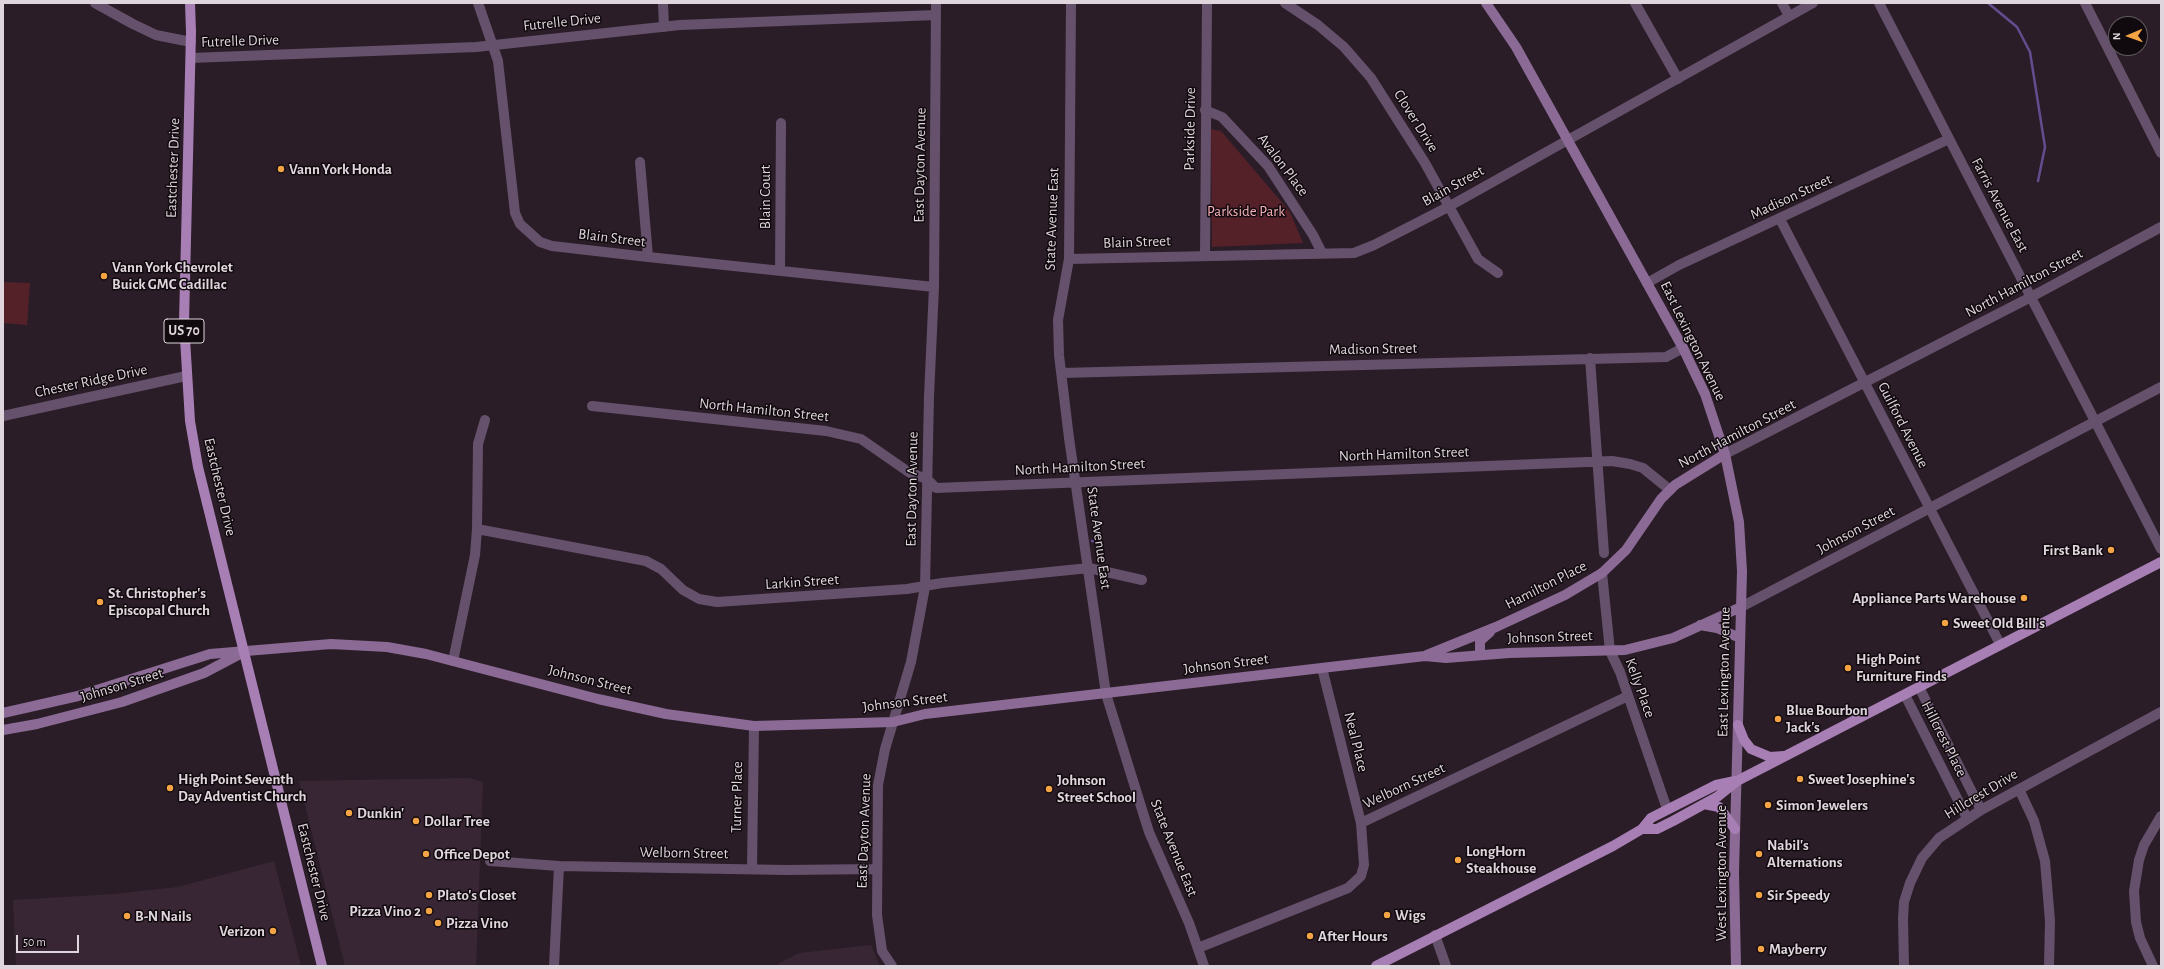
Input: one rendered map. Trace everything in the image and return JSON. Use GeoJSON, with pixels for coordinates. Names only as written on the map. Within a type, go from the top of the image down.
{"type":"FeatureCollection","features":[{"type":"Feature","properties":{"kind":"main road","name":"Eastchester Drive"},"geometry":{"type":"LineString","coordinates":[[190,3],[191,58],[184,322],[186,376],[190,421],[198,467],[322,966]]}},
{"type":"Feature","properties":{"kind":"main road"},"geometry":{"type":"LineString","coordinates":[[1642,829],[1657,829],[1717,797],[1737,781],[2161,562]]}},
{"type":"Feature","properties":{"kind":"main road"},"geometry":{"type":"LineString","coordinates":[[1738,725],[1744,740],[1751,749],[1770,756],[1786,756]]}},
{"type":"Feature","properties":{"kind":"main road"},"geometry":{"type":"LineString","coordinates":[[1376,966],[1613,846],[1642,829],[1651,818],[1667,809],[1716,785],[1737,781]]}},
{"type":"Feature","properties":{"kind":"main road"},"geometry":{"type":"LineString","coordinates":[[1704,804],[1719,808],[1735,829]]}},
{"type":"Feature","properties":{"kind":"street","name":"Futrelle Drive"},"geometry":{"type":"LineString","coordinates":[[95,3],[156,35],[191,42]]}},
{"type":"Feature","properties":{"kind":"street","name":"Blain Street"},"geometry":{"type":"LineString","coordinates":[[478,3],[494,45],[504,101],[512,202],[520,224],[540,242],[552,246],[648,257],[934,287]]}},
{"type":"Feature","properties":{"kind":"street"},"geometry":{"type":"LineString","coordinates":[[663,3],[664,27]]}},
{"type":"Feature","properties":{"kind":"street","name":"East Dayton Avenue"},"geometry":{"type":"LineString","coordinates":[[892,966],[882,951],[877,915],[878,785],[893,722],[911,662],[924,587],[928,396],[934,287],[936,3]]}},
{"type":"Feature","properties":{"kind":"street","name":"State Avenue East"},"geometry":{"type":"LineString","coordinates":[[1071,3],[1069,259],[1058,320],[1062,373],[1106,694],[1149,832],[1198,948],[1204,966]]}},
{"type":"Feature","properties":{"kind":"street","name":"Parkside Drive"},"geometry":{"type":"LineString","coordinates":[[1205,255],[1207,3]]}},
{"type":"Feature","properties":{"kind":"street","name":"Clover Drive"},"geometry":{"type":"LineString","coordinates":[[1285,3],[1318,25],[1344,47],[1371,78],[1425,163],[1478,259],[1498,273]]}},
{"type":"Feature","properties":{"kind":"street","name":"East Lexington Avenue"},"geometry":{"type":"LineString","coordinates":[[1486,3],[1516,47],[1683,348],[1705,394],[1725,454],[1739,522],[1742,572],[1737,781]]}},
{"type":"Feature","properties":{"kind":"street"},"geometry":{"type":"LineString","coordinates":[[1635,3],[1678,79]]}},
{"type":"Feature","properties":{"kind":"street"},"geometry":{"type":"LineString","coordinates":[[1782,3],[1789,16]]}},
{"type":"Feature","properties":{"kind":"street","name":"Blain Street"},"geometry":{"type":"LineString","coordinates":[[1069,259],[1354,253],[1374,245],[1448,207],[1814,3]]}},
{"type":"Feature","properties":{"kind":"street","name":"Farris Avenue East"},"geometry":{"type":"LineString","coordinates":[[1879,3],[2161,550]]}},
{"type":"Feature","properties":{"kind":"street"},"geometry":{"type":"LineString","coordinates":[[2085,3],[2161,153]]}},
{"type":"Feature","properties":{"kind":"street","name":"Futrelle Drive"},"geometry":{"type":"LineString","coordinates":[[191,58],[494,45],[664,27],[936,15]]}},
{"type":"Feature","properties":{"kind":"street","name":"Avalon Place"},"geometry":{"type":"LineString","coordinates":[[1205,110],[1222,116],[1268,166],[1313,235],[1322,253]]}},
{"type":"Feature","properties":{"kind":"street","name":"Blain Court"},"geometry":{"type":"LineString","coordinates":[[780,271],[781,123]]}},
{"type":"Feature","properties":{"kind":"street","name":"Madison Street"},"geometry":{"type":"LineString","coordinates":[[1648,283],[1679,265],[1949,139]]}},
{"type":"Feature","properties":{"kind":"street"},"geometry":{"type":"LineString","coordinates":[[640,162],[648,257]]}},
{"type":"Feature","properties":{"kind":"street","name":"Guilford Avenue"},"geometry":{"type":"LineString","coordinates":[[1780,219],[1864,384],[2000,644]]}},
{"type":"Feature","properties":{"kind":"street","name":"North Hamilton Street"},"geometry":{"type":"LineString","coordinates":[[592,406],[826,431],[862,439],[910,473],[927,479],[936,488],[1618,462],[1643,468],[1670,490],[1699,468],[1725,454],[1864,384],[2161,227]]}},
{"type":"Feature","properties":{"kind":"street","name":"Madison Street"},"geometry":{"type":"LineString","coordinates":[[1062,373],[1666,356],[1683,348]]}},
{"type":"Feature","properties":{"kind":"street"},"geometry":{"type":"LineString","coordinates":[[1590,358],[1604,553]]}},
{"type":"Feature","properties":{"kind":"street","name":"Chester Ridge Drive"},"geometry":{"type":"LineString","coordinates":[[3,416],[186,376]]}},
{"type":"Feature","properties":{"kind":"street","name":"Johnson Street"},"geometry":{"type":"LineString","coordinates":[[3,713],[108,688],[195,657],[210,654],[331,644],[355,645],[418,652],[666,714],[754,726],[893,722],[933,714],[1426,656],[1446,658],[1480,655],[1625,650],[1673,638],[1741,607],[2161,387]]}},
{"type":"Feature","properties":{"kind":"street"},"geometry":{"type":"LineString","coordinates":[[453,661],[470,582],[477,529],[478,444],[485,420]]}},
{"type":"Feature","properties":{"kind":"street","name":"Hamilton Place"},"geometry":{"type":"LineString","coordinates":[[1426,656],[1496,627],[1565,595],[1602,573],[1626,550],[1670,490]]}},
{"type":"Feature","properties":{"kind":"street","name":"Larkin Street"},"geometry":{"type":"LineString","coordinates":[[477,529],[646,561],[661,569],[688,593],[699,599],[728,603],[924,587],[1089,568],[1142,580]]}},
{"type":"Feature","properties":{"kind":"street","name":"Kelly Place"},"geometry":{"type":"LineString","coordinates":[[1602,573],[1610,651],[1628,696],[1667,809]]}},
{"type":"Feature","properties":{"kind":"street"},"geometry":{"type":"LineString","coordinates":[[1700,625],[1717,628],[1740,638]]}},
{"type":"Feature","properties":{"kind":"street"},"geometry":{"type":"LineString","coordinates":[[1480,655],[1480,641],[1496,627]]}},
{"type":"Feature","properties":{"kind":"street","name":"Johnson Street"},"geometry":{"type":"LineString","coordinates":[[3,730],[89,712],[155,691],[204,673],[244,652]]}},
{"type":"Feature","properties":{"kind":"street","name":"Neal Place"},"geometry":{"type":"LineString","coordinates":[[1322,668],[1361,823]]}},
{"type":"Feature","properties":{"kind":"street","name":"Hillcrest Place"},"geometry":{"type":"LineString","coordinates":[[1920,687],[1981,810]]}},
{"type":"Feature","properties":{"kind":"street","name":"Hillcrest Place"},"geometry":{"type":"LineString","coordinates":[[1905,695],[1967,818]]}},
{"type":"Feature","properties":{"kind":"street","name":"Welborn Street"},"geometry":{"type":"LineString","coordinates":[[1198,948],[1348,888],[1361,876],[1363,867],[1361,823],[1628,696]]}},
{"type":"Feature","properties":{"kind":"street","name":"Hillcrest Drive"},"geometry":{"type":"LineString","coordinates":[[1904,966],[1904,902],[1910,883],[1922,858],[1939,838],[1981,810],[2161,712]]}},
{"type":"Feature","properties":{"kind":"street","name":"Turner Place"},"geometry":{"type":"LineString","coordinates":[[752,869],[754,726]]}},
{"type":"Feature","properties":{"kind":"street","name":"West Lexington Avenue"},"geometry":{"type":"LineString","coordinates":[[1736,966],[1734,918],[1737,781]]}},
{"type":"Feature","properties":{"kind":"street"},"geometry":{"type":"LineString","coordinates":[[2020,789],[2034,821],[2045,861],[2050,921],[2049,966]]}},
{"type":"Feature","properties":{"kind":"street"},"geometry":{"type":"LineString","coordinates":[[2154,966],[2146,953],[2136,922],[2134,891],[2139,860],[2144,845],[2161,816]]}},
{"type":"Feature","properties":{"kind":"street","name":"Welborn Street"},"geometry":{"type":"LineString","coordinates":[[490,861],[559,866],[877,869]]}},
{"type":"Feature","properties":{"kind":"street"},"geometry":{"type":"LineString","coordinates":[[554,966],[559,866]]}},
{"type":"Feature","properties":{"kind":"street"},"geometry":{"type":"LineString","coordinates":[[1435,935],[1446,966]]}},
{"type":"Feature","properties":{"kind":"shaded area"},"geometry":{"type":"Polygon","coordinates":[[[469,778],[483,782],[476,966],[345,966],[299,781],[469,778]]]}},
{"type":"Feature","properties":{"kind":"shaded area"},"geometry":{"type":"Polygon","coordinates":[[[274,861],[301,966],[16,966],[13,900],[114,894],[178,887],[274,861]]]}},
{"type":"Feature","properties":{"kind":"shaded area"},"geometry":{"type":"Polygon","coordinates":[[[871,945],[880,966],[774,966],[799,953],[871,945]]]}},
{"type":"Feature","properties":{"kind":"green space","name":"Parkside Park"},"geometry":{"type":"Polygon","coordinates":[[[1211,129],[1221,131],[1290,212],[1303,243],[1212,247],[1211,129]]]}},
{"type":"Feature","properties":{"kind":"green space"},"geometry":{"type":"Polygon","coordinates":[[[3,282],[30,283],[27,325],[3,323],[3,282]]]}},
{"type":"Feature","properties":{"kind":"waterway"},"geometry":{"type":"LineString","coordinates":[[1988,3],[2017,27],[2030,52],[2045,147],[2038,181]]}},
{"type":"Feature","properties":{"kind":"waterway"},"geometry":{"type":"LineString","coordinates":[[1092,541],[1101,542]]}},
{"type":"Feature","properties":{"kind":"place","name":"Vann York Honda"},"geometry":{"type":"Point","coordinates":[281,169]}},
{"type":"Feature","properties":{"kind":"place","name":"Vann York Chevrolet Buick GMC Cadillac"},"geometry":{"type":"Point","coordinates":[104,276]}},
{"type":"Feature","properties":{"kind":"place","name":"First Bank"},"geometry":{"type":"Point","coordinates":[2111,550]}},
{"type":"Feature","properties":{"kind":"place","name":"Appliance Parts Warehouse"},"geometry":{"type":"Point","coordinates":[2024,598]}},
{"type":"Feature","properties":{"kind":"place","name":"St. Christopher's Episcopal Church"},"geometry":{"type":"Point","coordinates":[100,602]}},
{"type":"Feature","properties":{"kind":"place","name":"Sweet Old Bill's"},"geometry":{"type":"Point","coordinates":[1945,623]}},
{"type":"Feature","properties":{"kind":"place","name":"High Point Furniture Finds"},"geometry":{"type":"Point","coordinates":[1848,668]}},
{"type":"Feature","properties":{"kind":"place","name":"Blue Bourbon Jack's"},"geometry":{"type":"Point","coordinates":[1778,719]}},
{"type":"Feature","properties":{"kind":"place","name":"Sweet Josephine's"},"geometry":{"type":"Point","coordinates":[1800,779]}},
{"type":"Feature","properties":{"kind":"place","name":"High Point Seventh Day Adventist Church"},"geometry":{"type":"Point","coordinates":[170,788]}},
{"type":"Feature","properties":{"kind":"place","name":"Johnson Street School"},"geometry":{"type":"Point","coordinates":[1049,789]}},
{"type":"Feature","properties":{"kind":"place","name":"Simon Jewelers"},"geometry":{"type":"Point","coordinates":[1768,805]}},
{"type":"Feature","properties":{"kind":"place","name":"Dunkin'"},"geometry":{"type":"Point","coordinates":[349,813]}},
{"type":"Feature","properties":{"kind":"place","name":"Dollar Tree"},"geometry":{"type":"Point","coordinates":[416,821]}},
{"type":"Feature","properties":{"kind":"place","name":"Office Depot"},"geometry":{"type":"Point","coordinates":[426,854]}},
{"type":"Feature","properties":{"kind":"place","name":"Nabil's Alternations"},"geometry":{"type":"Point","coordinates":[1759,854]}},
{"type":"Feature","properties":{"kind":"place","name":"LongHorn Steakhouse"},"geometry":{"type":"Point","coordinates":[1458,860]}},
{"type":"Feature","properties":{"kind":"place","name":"Plato's Closet"},"geometry":{"type":"Point","coordinates":[429,895]}},
{"type":"Feature","properties":{"kind":"place","name":"Sir Speedy"},"geometry":{"type":"Point","coordinates":[1759,895]}},
{"type":"Feature","properties":{"kind":"place","name":"Pizza Vino 2"},"geometry":{"type":"Point","coordinates":[429,911]}},
{"type":"Feature","properties":{"kind":"place","name":"Wigs"},"geometry":{"type":"Point","coordinates":[1387,915]}},
{"type":"Feature","properties":{"kind":"place","name":"B-N Nails"},"geometry":{"type":"Point","coordinates":[127,916]}},
{"type":"Feature","properties":{"kind":"place","name":"Pizza Vino"},"geometry":{"type":"Point","coordinates":[438,923]}},
{"type":"Feature","properties":{"kind":"place","name":"Verizon"},"geometry":{"type":"Point","coordinates":[273,931]}},
{"type":"Feature","properties":{"kind":"place","name":"After Hours"},"geometry":{"type":"Point","coordinates":[1310,936]}},
{"type":"Feature","properties":{"kind":"place","name":"Mayberry"},"geometry":{"type":"Point","coordinates":[1761,949]}}]}
